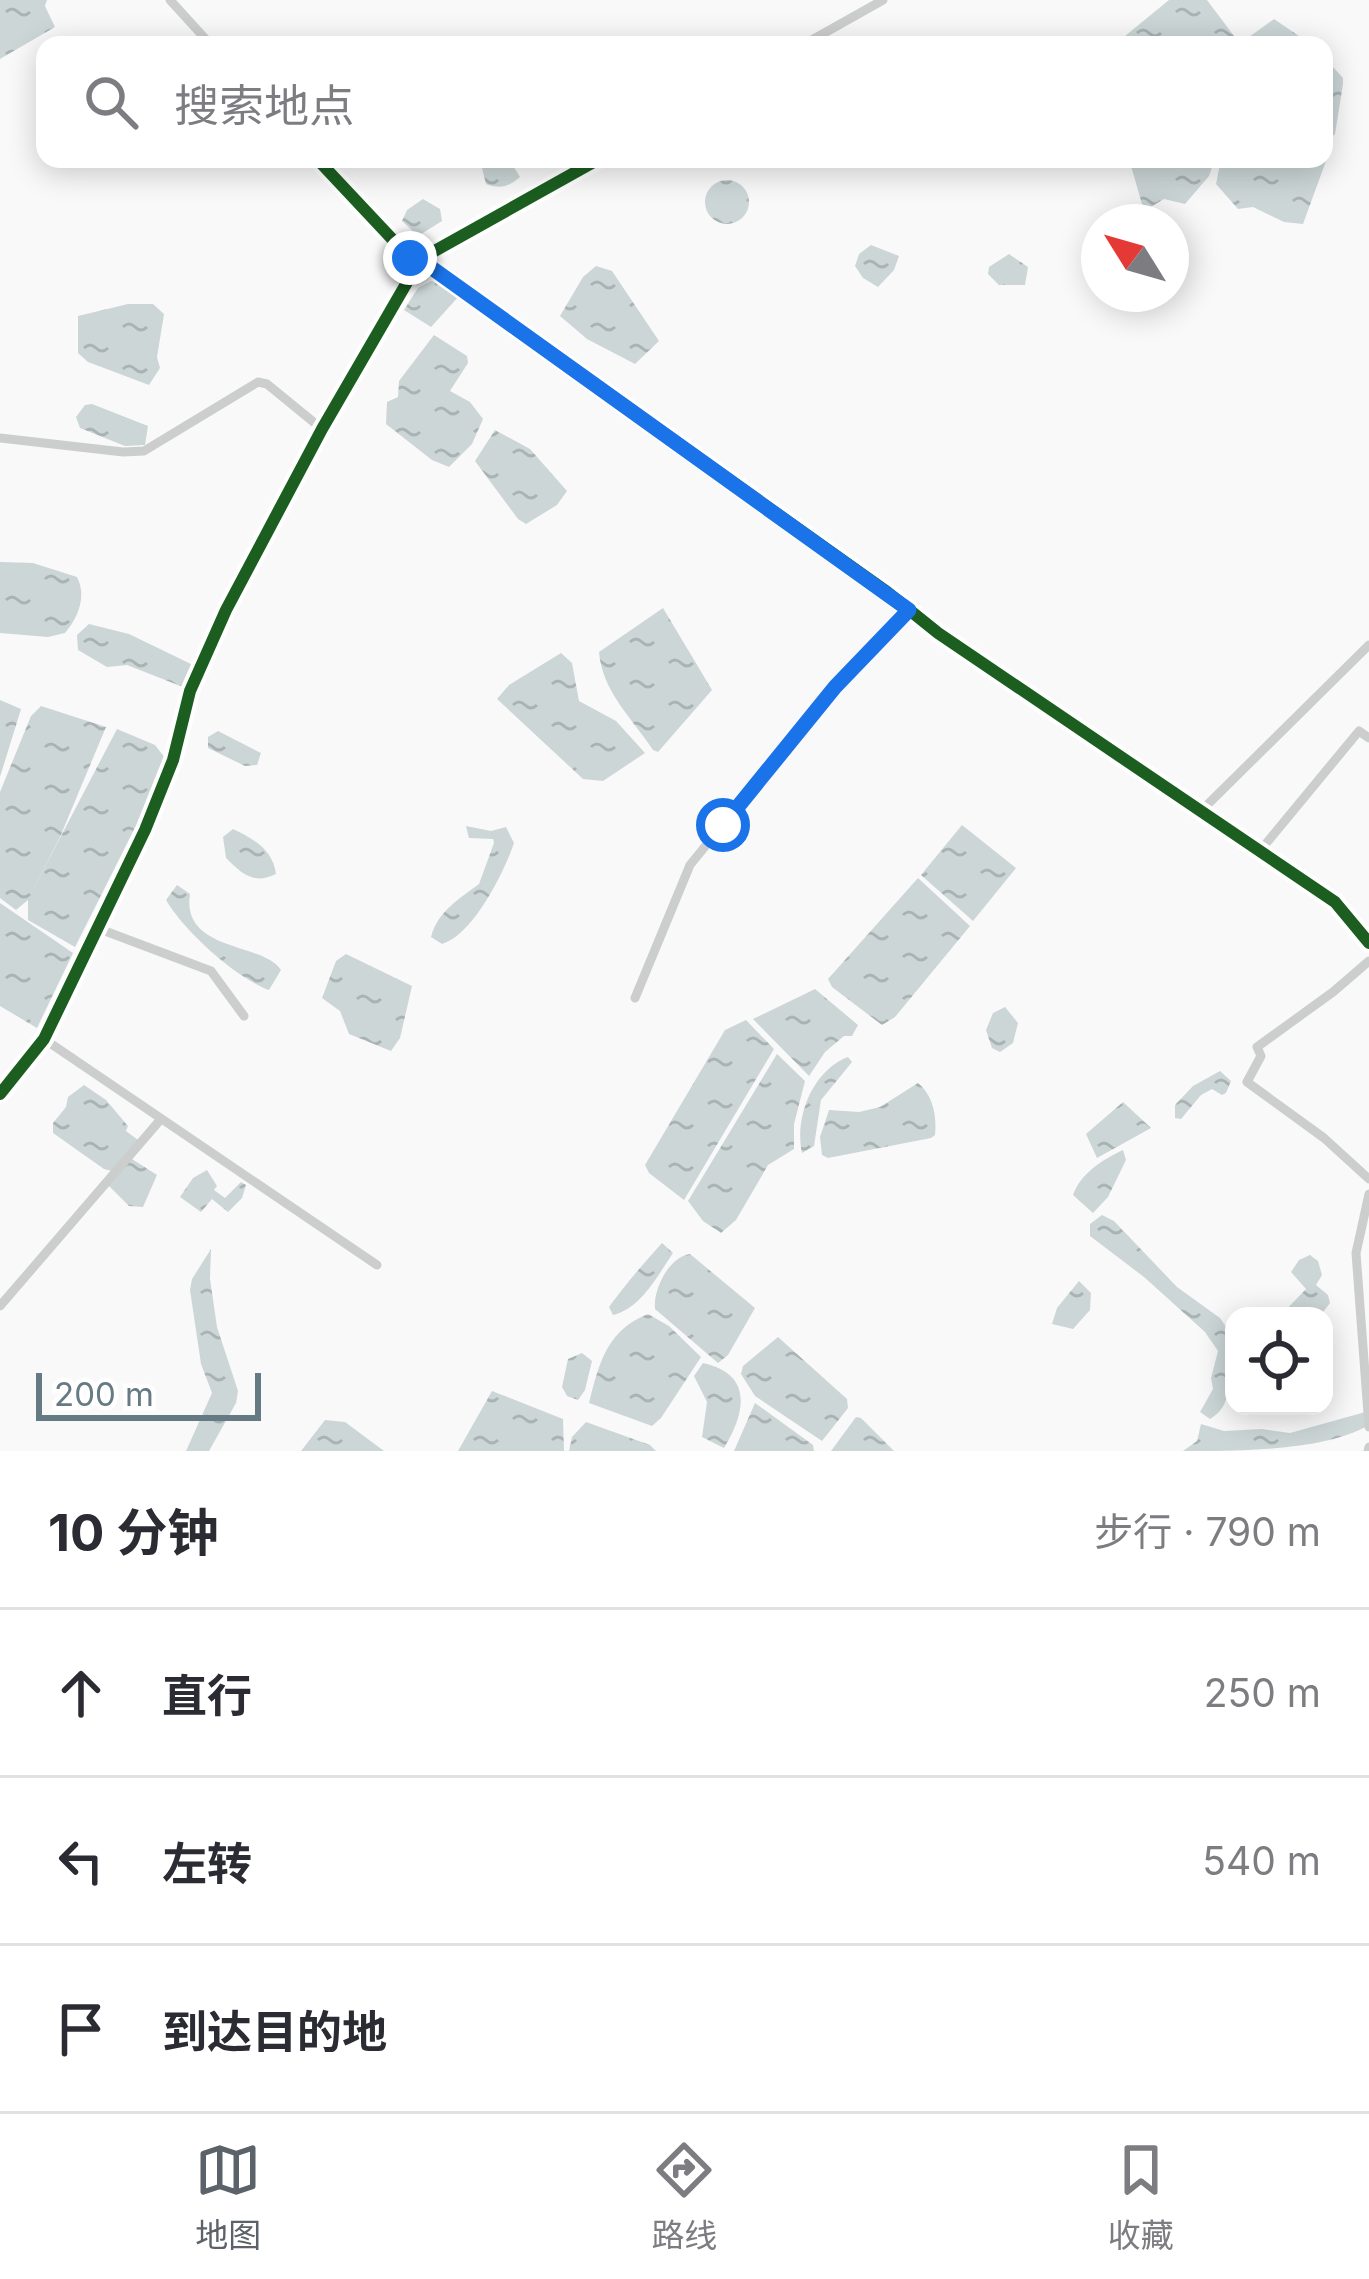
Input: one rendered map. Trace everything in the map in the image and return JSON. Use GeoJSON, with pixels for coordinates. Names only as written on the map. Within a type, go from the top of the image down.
{"type":"FeatureCollection","features":[{"type":"Feature","properties":{"kind":"street"},"geometry":{"type":"LineString","coordinates":[[170,0],[204,36]]}},
{"type":"Feature","properties":{"kind":"street"},"geometry":{"type":"LineString","coordinates":[[818,36],[883,0]]}},
{"type":"Feature","properties":{"kind":"street"},"geometry":{"type":"LineString","coordinates":[[325,168],[410,258],[909,610],[1335,902],[1369,943]]}},
{"type":"Feature","properties":{"kind":"street"},"geometry":{"type":"LineString","coordinates":[[0,1094],[44,1039],[155,806],[173,760],[190,691],[226,610],[322,428],[422,263],[431,253],[583,168]]}},
{"type":"Feature","properties":{"kind":"street"},"geometry":{"type":"LineString","coordinates":[[0,438],[144,451],[258,382],[267,383],[322,428]]}},
{"type":"Feature","properties":{"kind":"street"},"geometry":{"type":"LineString","coordinates":[[635,998],[690,865],[835,687],[909,610]]}},
{"type":"Feature","properties":{"kind":"street"},"geometry":{"type":"LineString","coordinates":[[1200,812],[1369,645]]}},
{"type":"Feature","properties":{"kind":"street"},"geometry":{"type":"LineString","coordinates":[[1259,852],[1358,731],[1369,738]]}},
{"type":"Feature","properties":{"kind":"street"},"geometry":{"type":"LineString","coordinates":[[97,928],[211,970],[244,1016]]}},
{"type":"Feature","properties":{"kind":"street"},"geometry":{"type":"LineString","coordinates":[[1369,961],[1257,1047],[1262,1056],[1247,1082],[1324,1138],[1369,1179]]}},
{"type":"Feature","properties":{"kind":"street"},"geometry":{"type":"LineString","coordinates":[[44,1039],[377,1264]]}},
{"type":"Feature","properties":{"kind":"street"},"geometry":{"type":"LineString","coordinates":[[0,1306],[161,1119]]}},
{"type":"Feature","properties":{"kind":"street"},"geometry":{"type":"LineString","coordinates":[[1369,1194],[1356,1253],[1369,1427]]}},
{"type":"Feature","properties":{"kind":"water"},"geometry":{"type":"Polygon","coordinates":[[[0,0],[47,0],[45,6],[55,27],[0,59],[0,0]]]}},
{"type":"Feature","properties":{"kind":"water"},"geometry":{"type":"Polygon","coordinates":[[[1169,0],[1207,0],[1234,36],[1125,36],[1169,0]]]}},
{"type":"Feature","properties":{"kind":"water"},"geometry":{"type":"Polygon","coordinates":[[[1274,19],[1299,36],[1250,36],[1274,19]]]}},
{"type":"Feature","properties":{"kind":"water"},"geometry":{"type":"Polygon","coordinates":[[[1333,67],[1343,78],[1333,135],[1333,67]]]}},
{"type":"Feature","properties":{"kind":"water"},"geometry":{"type":"Polygon","coordinates":[[[482,168],[514,168],[520,177],[504,186],[486,184],[482,168]]]}},
{"type":"Feature","properties":{"kind":"water"},"geometry":{"type":"Polygon","coordinates":[[[1132,168],[1212,168],[1185,204],[1164,199],[1142,204],[1132,168]]]}},
{"type":"Feature","properties":{"kind":"water"},"geometry":{"type":"Polygon","coordinates":[[[1219,168],[1323,168],[1303,224],[1284,222],[1253,207],[1238,209],[1216,184],[1219,168]]]}},
{"type":"Feature","properties":{"kind":"water"},"geometry":{"type":"Polygon","coordinates":[[[727,180],[743,186],[749,202],[743,218],[727,224],[711,218],[705,202],[711,186],[727,180]]]}},
{"type":"Feature","properties":{"kind":"water"},"geometry":{"type":"Polygon","coordinates":[[[423,199],[440,209],[442,221],[418,236],[402,221],[407,210],[423,199]]]}},
{"type":"Feature","properties":{"kind":"water"},"geometry":{"type":"Polygon","coordinates":[[[871,245],[899,256],[894,270],[878,287],[855,266],[859,254],[871,245]]]}},
{"type":"Feature","properties":{"kind":"water"},"geometry":{"type":"Polygon","coordinates":[[[1009,254],[1028,267],[1025,285],[999,285],[988,274],[989,267],[1009,254]]]}},
{"type":"Feature","properties":{"kind":"water"},"geometry":{"type":"Polygon","coordinates":[[[596,266],[612,271],[659,341],[635,364],[587,339],[560,316],[583,277],[596,266]]]}},
{"type":"Feature","properties":{"kind":"water"},"geometry":{"type":"Polygon","coordinates":[[[433,280],[460,295],[431,327],[404,310],[418,288],[433,280]]]}},
{"type":"Feature","properties":{"kind":"water"},"geometry":{"type":"Polygon","coordinates":[[[128,304],[153,304],[164,314],[157,357],[160,368],[149,385],[88,362],[78,353],[78,316],[128,304]]]}},
{"type":"Feature","properties":{"kind":"water"},"geometry":{"type":"Polygon","coordinates":[[[434,335],[467,356],[468,363],[450,391],[470,402],[483,419],[472,444],[449,467],[432,460],[386,424],[387,402],[398,397],[399,381],[434,335]]]}},
{"type":"Feature","properties":{"kind":"water"},"geometry":{"type":"Polygon","coordinates":[[[85,405],[148,426],[145,445],[125,446],[80,428],[76,417],[85,405]]]}},
{"type":"Feature","properties":{"kind":"water"},"geometry":{"type":"Polygon","coordinates":[[[495,430],[530,449],[567,491],[557,505],[526,524],[475,461],[495,430]]]}},
{"type":"Feature","properties":{"kind":"water"},"geometry":{"type":"Polygon","coordinates":[[[0,562],[33,563],[77,577],[80,606],[65,633],[48,637],[0,633],[0,562]]]}},
{"type":"Feature","properties":{"kind":"water"},"geometry":{"type":"Polygon","coordinates":[[[663,608],[712,690],[658,752],[612,692],[599,652],[663,608]]]}},
{"type":"Feature","properties":{"kind":"water"},"geometry":{"type":"Polygon","coordinates":[[[89,624],[129,634],[193,665],[183,687],[127,665],[107,667],[78,650],[77,635],[89,624]]]}},
{"type":"Feature","properties":{"kind":"water"},"geometry":{"type":"Polygon","coordinates":[[[561,653],[572,663],[579,701],[616,721],[645,753],[603,781],[583,779],[497,699],[509,685],[561,653]]]}},
{"type":"Feature","properties":{"kind":"water"},"geometry":{"type":"Polygon","coordinates":[[[0,700],[21,709],[0,777],[0,700]]]}},
{"type":"Feature","properties":{"kind":"water"},"geometry":{"type":"Polygon","coordinates":[[[41,706],[106,727],[28,899],[117,729],[155,745],[165,758],[156,786],[75,947],[28,920],[28,900],[16,910],[0,898],[0,792],[31,716],[41,706]]]}},
{"type":"Feature","properties":{"kind":"water"},"geometry":{"type":"Polygon","coordinates":[[[218,731],[261,753],[257,765],[245,766],[208,748],[208,737],[218,731]]]}},
{"type":"Feature","properties":{"kind":"water"},"geometry":{"type":"Polygon","coordinates":[[[962,825],[1016,868],[973,921],[921,875],[962,825]]]}},
{"type":"Feature","properties":{"kind":"water"},"geometry":{"type":"Polygon","coordinates":[[[466,826],[491,831],[506,827],[514,843],[475,916],[442,944],[431,937],[434,928],[450,906],[479,884],[494,843],[493,839],[469,838],[466,826]]]}},
{"type":"Feature","properties":{"kind":"water"},"geometry":{"type":"Polygon","coordinates":[[[233,829],[267,852],[276,874],[249,876],[226,858],[223,837],[233,829]]]}},
{"type":"Feature","properties":{"kind":"water"},"geometry":{"type":"Polygon","coordinates":[[[918,878],[970,926],[895,1017],[882,1025],[828,979],[918,878]]]}},
{"type":"Feature","properties":{"kind":"water"},"geometry":{"type":"Polygon","coordinates":[[[177,885],[190,894],[191,913],[210,936],[258,954],[281,970],[269,990],[227,964],[185,925],[166,900],[177,885]]]}},
{"type":"Feature","properties":{"kind":"water"},"geometry":{"type":"Polygon","coordinates":[[[0,903],[73,953],[37,1028],[0,1006],[0,903]]]}},
{"type":"Feature","properties":{"kind":"water"},"geometry":{"type":"Polygon","coordinates":[[[346,954],[412,986],[400,1038],[391,1051],[349,1034],[340,1011],[322,998],[336,961],[346,954]]]}},
{"type":"Feature","properties":{"kind":"water"},"geometry":{"type":"Polygon","coordinates":[[[815,989],[858,1025],[852,1036],[844,1036],[825,1052],[809,1076],[753,1019],[815,989]]]}},
{"type":"Feature","properties":{"kind":"water"},"geometry":{"type":"Polygon","coordinates":[[[1005,1007],[1018,1023],[1013,1043],[1000,1052],[992,1048],[986,1030],[993,1013],[1005,1007]]]}},
{"type":"Feature","properties":{"kind":"water"},"geometry":{"type":"Polygon","coordinates":[[[746,1020],[774,1049],[684,1200],[645,1165],[725,1030],[746,1020]]]}},
{"type":"Feature","properties":{"kind":"water"},"geometry":{"type":"Polygon","coordinates":[[[777,1054],[805,1081],[794,1124],[794,1149],[768,1165],[736,1220],[721,1233],[703,1221],[688,1201],[777,1054]]]}},
{"type":"Feature","properties":{"kind":"water"},"geometry":{"type":"Polygon","coordinates":[[[848,1057],[852,1062],[821,1100],[814,1146],[802,1153],[801,1125],[809,1096],[825,1072],[848,1057]]]}},
{"type":"Feature","properties":{"kind":"water"},"geometry":{"type":"Polygon","coordinates":[[[1220,1071],[1231,1081],[1226,1093],[1212,1089],[1181,1119],[1175,1118],[1175,1105],[1193,1086],[1220,1071]]]}},
{"type":"Feature","properties":{"kind":"water"},"geometry":{"type":"Polygon","coordinates":[[[918,1083],[933,1106],[935,1135],[931,1138],[828,1158],[822,1155],[820,1137],[829,1110],[859,1112],[880,1107],[918,1083]]]}},
{"type":"Feature","properties":{"kind":"water"},"geometry":{"type":"Polygon","coordinates":[[[84,1085],[106,1100],[128,1126],[126,1131],[138,1140],[112,1171],[53,1133],[53,1123],[68,1097],[84,1085]]]}},
{"type":"Feature","properties":{"kind":"water"},"geometry":{"type":"Polygon","coordinates":[[[1123,1102],[1151,1128],[1097,1158],[1086,1134],[1123,1102]]]}},
{"type":"Feature","properties":{"kind":"water"},"geometry":{"type":"Polygon","coordinates":[[[1123,1150],[1126,1160],[1108,1197],[1093,1213],[1073,1195],[1076,1187],[1093,1168],[1123,1150]]]}},
{"type":"Feature","properties":{"kind":"water"},"geometry":{"type":"Polygon","coordinates":[[[132,1159],[157,1175],[143,1207],[129,1206],[108,1185],[132,1159]]]}},
{"type":"Feature","properties":{"kind":"water"},"geometry":{"type":"Polygon","coordinates":[[[207,1170],[217,1186],[214,1190],[225,1198],[241,1182],[246,1185],[242,1198],[228,1212],[212,1199],[201,1212],[180,1197],[193,1178],[207,1170]]]}},
{"type":"Feature","properties":{"kind":"water"},"geometry":{"type":"Polygon","coordinates":[[[1102,1215],[1114,1221],[1177,1287],[1225,1325],[1225,1403],[1210,1419],[1200,1412],[1213,1389],[1218,1351],[1205,1332],[1144,1277],[1090,1236],[1090,1224],[1102,1215]]]}},
{"type":"Feature","properties":{"kind":"water"},"geometry":{"type":"Polygon","coordinates":[[[662,1243],[673,1253],[661,1272],[640,1299],[613,1315],[609,1307],[662,1243]]]}},
{"type":"Feature","properties":{"kind":"water"},"geometry":{"type":"Polygon","coordinates":[[[211,1249],[217,1327],[238,1391],[209,1451],[186,1451],[212,1393],[201,1364],[190,1290],[211,1249]]]}},
{"type":"Feature","properties":{"kind":"water"},"geometry":{"type":"Polygon","coordinates":[[[690,1254],[755,1308],[728,1355],[718,1363],[655,1309],[664,1275],[675,1261],[690,1254]]]}},
{"type":"Feature","properties":{"kind":"water"},"geometry":{"type":"Polygon","coordinates":[[[1310,1255],[1318,1261],[1322,1275],[1316,1285],[1328,1295],[1327,1307],[1289,1307],[1306,1289],[1291,1272],[1299,1260],[1310,1255]]]}},
{"type":"Feature","properties":{"kind":"water"},"geometry":{"type":"Polygon","coordinates":[[[1079,1281],[1091,1293],[1090,1310],[1073,1329],[1052,1324],[1057,1308],[1079,1281]]]}},
{"type":"Feature","properties":{"kind":"water"},"geometry":{"type":"Polygon","coordinates":[[[648,1314],[669,1326],[701,1357],[652,1426],[589,1403],[601,1361],[614,1339],[648,1314]]]}},
{"type":"Feature","properties":{"kind":"water"},"geometry":{"type":"Polygon","coordinates":[[[778,1337],[847,1399],[848,1408],[822,1441],[755,1396],[741,1374],[743,1366],[778,1337]]]}},
{"type":"Feature","properties":{"kind":"water"},"geometry":{"type":"Polygon","coordinates":[[[582,1353],[592,1361],[578,1400],[567,1396],[562,1387],[568,1359],[582,1353]]]}},
{"type":"Feature","properties":{"kind":"water"},"geometry":{"type":"Polygon","coordinates":[[[703,1363],[730,1376],[740,1396],[737,1421],[724,1448],[702,1437],[707,1402],[694,1376],[703,1363]]]}},
{"type":"Feature","properties":{"kind":"water"},"geometry":{"type":"Polygon","coordinates":[[[492,1391],[563,1419],[564,1451],[458,1451],[492,1391]]]}},
{"type":"Feature","properties":{"kind":"water"},"geometry":{"type":"Polygon","coordinates":[[[755,1403],[813,1445],[814,1451],[734,1451],[755,1403]]]}},
{"type":"Feature","properties":{"kind":"water"},"geometry":{"type":"Polygon","coordinates":[[[1369,1411],[1369,1425],[1329,1440],[1280,1448],[1183,1451],[1197,1441],[1201,1424],[1224,1431],[1290,1433],[1369,1411]]]}},
{"type":"Feature","properties":{"kind":"water"},"geometry":{"type":"Polygon","coordinates":[[[856,1417],[861,1418],[894,1451],[831,1451],[856,1417]]]}},
{"type":"Feature","properties":{"kind":"water"},"geometry":{"type":"Polygon","coordinates":[[[325,1420],[345,1422],[384,1451],[301,1451],[325,1420]]]}},
{"type":"Feature","properties":{"kind":"water"},"geometry":{"type":"Polygon","coordinates":[[[586,1422],[656,1451],[569,1451],[572,1437],[586,1422]]]}},
{"type":"Feature","properties":{"kind":"cycle path"},"geometry":{"type":"LineString","coordinates":[[325,168],[410,258],[429,266],[938,633],[1335,902],[1369,943]]}},
{"type":"Feature","properties":{"kind":"cycle path"},"geometry":{"type":"LineString","coordinates":[[0,1094],[44,1039],[145,830],[173,760],[190,691],[226,610],[322,429],[413,272],[431,253],[583,168]]}},
{"type":"Feature","properties":{"kind":"route"},"geometry":{"type":"LineString","coordinates":[[410,258],[429,266],[909,610],[835,687],[723,825]]}}]}
